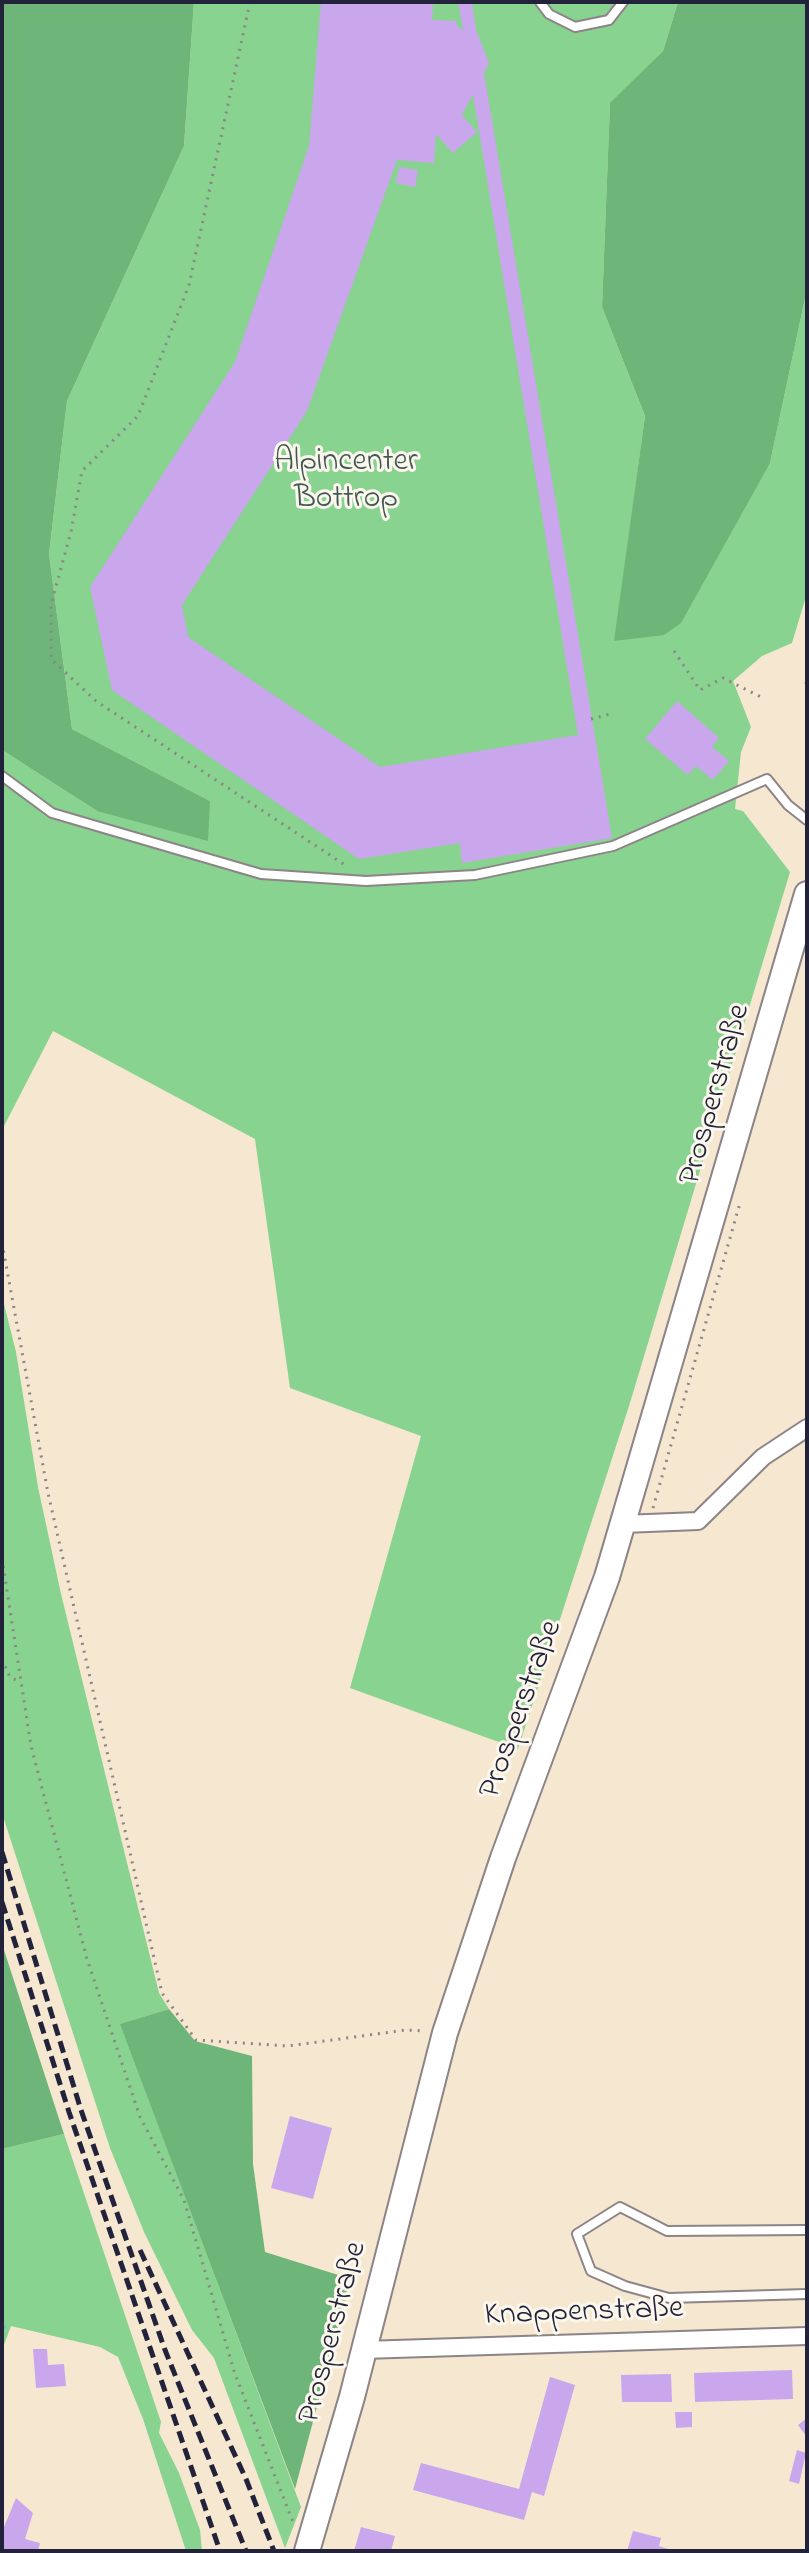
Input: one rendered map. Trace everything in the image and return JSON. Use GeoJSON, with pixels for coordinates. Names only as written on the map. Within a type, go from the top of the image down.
{"type":"FeatureCollection","features":[{"type":"Feature","properties":{"kind":"main road","name":"Prosperstraße"},"geometry":{"type":"LineString","coordinates":[[302,2542],[363,2350],[445,2033],[623,1524],[807,894]]}},
{"type":"Feature","properties":{"kind":"street"},"geometry":{"type":"LineString","coordinates":[[623,1524],[698,1521],[763,1457],[807,1428]]}},
{"type":"Feature","properties":{"kind":"street","name":"Knappenstraße"},"geometry":{"type":"LineString","coordinates":[[363,2350],[807,2336]]}},
{"type":"Feature","properties":{"kind":"lane"},"geometry":{"type":"LineString","coordinates":[[540,2],[549,14],[575,27],[609,20],[623,2]]}},
{"type":"Feature","properties":{"kind":"lane"},"geometry":{"type":"LineString","coordinates":[[2,776],[52,813],[261,874],[366,881],[475,875],[613,846],[767,779],[788,805],[807,820]]}},
{"type":"Feature","properties":{"kind":"lane"},"geometry":{"type":"LineString","coordinates":[[807,2230],[667,2231],[620,2207],[577,2234],[591,2271],[625,2286],[669,2298],[807,2294]]}},
{"type":"Feature","properties":{"kind":"path"},"geometry":{"type":"LineString","coordinates":[[250,2],[189,285],[138,416],[82,471],[71,532],[51,604],[51,659],[96,701],[310,840],[366,881]]}},
{"type":"Feature","properties":{"kind":"path"},"geometry":{"type":"LineString","coordinates":[[674,651],[700,690],[723,678],[765,699]]}},
{"type":"Feature","properties":{"kind":"path"},"geometry":{"type":"LineString","coordinates":[[591,719],[610,714]]}},
{"type":"Feature","properties":{"kind":"path"},"geometry":{"type":"LineString","coordinates":[[649,1523],[741,1200]]}},
{"type":"Feature","properties":{"kind":"path"},"geometry":{"type":"LineString","coordinates":[[2,1243],[48,1493],[162,1993],[196,2040],[288,2046],[406,2030],[445,2033]]}},
{"type":"Feature","properties":{"kind":"path"},"geometry":{"type":"LineString","coordinates":[[2,1558],[20,1664],[20,1682],[53,1831],[118,2057],[150,2141],[184,2200],[235,2374],[302,2542]]}},
{"type":"Feature","properties":{"kind":"path"},"geometry":{"type":"LineString","coordinates":[[2,1659],[10,1677],[20,1682]]}},
{"type":"Feature","properties":{"kind":"green space"},"geometry":{"type":"Polygon","coordinates":[[[2,2],[194,2],[184,146],[67,401],[49,554],[72,729],[210,801],[208,841],[97,811],[2,750],[2,2]]]}},
{"type":"Feature","properties":{"kind":"green space","name":"Alpincenter Bottrop"},"geometry":{"type":"Polygon","coordinates":[[[194,2],[678,2],[663,51],[610,104],[602,307],[645,416],[615,640],[770,463],[807,289],[807,593],[792,643],[762,656],[733,681],[751,727],[741,752],[735,809],[743,811],[790,872],[629,1406],[518,1749],[350,1688],[421,1436],[290,1388],[255,1139],[53,1031],[2,1130],[2,750],[97,811],[210,801],[72,729],[49,554],[67,401],[184,146],[194,2]]]}},
{"type":"Feature","properties":{"kind":"green space"},"geometry":{"type":"Polygon","coordinates":[[[678,2],[807,2],[807,289],[770,463],[681,623],[664,635],[614,641],[645,416],[602,307],[610,103],[663,51],[678,2]]]}},
{"type":"Feature","properties":{"kind":"green space"},"geometry":{"type":"Polygon","coordinates":[[[2,1296],[16,1352],[38,1487],[61,1594],[159,1993],[169,2009],[121,2024],[301,2507],[285,2548],[214,2358],[192,2330],[144,2232],[110,2148],[2,1813],[2,1296]]]}},
{"type":"Feature","properties":{"kind":"green space"},"geometry":{"type":"Polygon","coordinates":[[[2,1944],[64,2134],[2,2149],[2,1944]]]}},
{"type":"Feature","properties":{"kind":"green space"},"geometry":{"type":"Polygon","coordinates":[[[169,2009],[195,2041],[252,2056],[253,2164],[265,2252],[351,2279],[295,2489],[120,2024],[169,2009]]]}},
{"type":"Feature","properties":{"kind":"green space"},"geometry":{"type":"Polygon","coordinates":[[[64,2134],[161,2422],[159,2433],[179,2473],[200,2530],[202,2551],[186,2551],[143,2419],[118,2357],[100,2347],[11,2326],[2,2350],[2,2149],[64,2134]]]}},
{"type":"Feature","properties":{"kind":"building"},"geometry":{"type":"Polygon","coordinates":[[[321,2],[433,2],[432,20],[456,21],[463,29],[458,2],[472,2],[476,30],[489,63],[484,73],[612,838],[462,863],[460,843],[359,859],[112,690],[90,587],[235,362],[309,146],[321,2]],[[473,94],[462,115],[477,132],[453,153],[436,134],[434,163],[397,160],[307,411],[182,605],[188,637],[380,767],[578,735],[473,94]]]}},
{"type":"Feature","properties":{"kind":"building"},"geometry":{"type":"Polygon","coordinates":[[[399,167],[418,170],[415,187],[396,183],[399,167]]]}},
{"type":"Feature","properties":{"kind":"building"},"geometry":{"type":"Polygon","coordinates":[[[677,701],[719,738],[712,747],[729,761],[713,780],[696,766],[688,775],[645,739],[677,701]]]}},
{"type":"Feature","properties":{"kind":"building"},"geometry":{"type":"Polygon","coordinates":[[[290,2116],[332,2128],[313,2199],[271,2188],[290,2116]]]}},
{"type":"Feature","properties":{"kind":"building"},"geometry":{"type":"Polygon","coordinates":[[[33,2349],[47,2349],[48,2365],[64,2364],[66,2386],[36,2388],[33,2349]]]}},
{"type":"Feature","properties":{"kind":"building"},"geometry":{"type":"Polygon","coordinates":[[[792,2370],[793,2399],[695,2402],[694,2373],[792,2370]]]}},
{"type":"Feature","properties":{"kind":"building"},"geometry":{"type":"Polygon","coordinates":[[[671,2374],[672,2402],[622,2402],[621,2375],[671,2374]]]}},
{"type":"Feature","properties":{"kind":"building"},"geometry":{"type":"Polygon","coordinates":[[[550,2377],[575,2385],[544,2496],[532,2492],[524,2520],[413,2490],[421,2463],[519,2489],[550,2377]]]}},
{"type":"Feature","properties":{"kind":"building"},"geometry":{"type":"Polygon","coordinates":[[[675,2412],[692,2412],[692,2427],[676,2428],[675,2412]]]}},
{"type":"Feature","properties":{"kind":"building"},"geometry":{"type":"Polygon","coordinates":[[[807,2418],[807,2437],[798,2425],[807,2418]]]}},
{"type":"Feature","properties":{"kind":"building"},"geometry":{"type":"Polygon","coordinates":[[[797,2450],[806,2453],[799,2484],[789,2481],[797,2450]]]}},
{"type":"Feature","properties":{"kind":"building"},"geometry":{"type":"Polygon","coordinates":[[[16,2498],[33,2513],[25,2539],[40,2543],[38,2551],[4,2551],[4,2527],[16,2498]]]}},
{"type":"Feature","properties":{"kind":"building"},"geometry":{"type":"Polygon","coordinates":[[[361,2527],[395,2536],[391,2551],[354,2551],[361,2527]]]}},
{"type":"Feature","properties":{"kind":"building"},"geometry":{"type":"Polygon","coordinates":[[[633,2531],[661,2538],[659,2546],[674,2551],[627,2551],[633,2531]]]}},
{"type":"Feature","properties":{"kind":"railway"},"geometry":{"type":"LineString","coordinates":[[2,1852],[81,2110],[165,2350],[246,2551]]}},
{"type":"Feature","properties":{"kind":"railway"},"geometry":{"type":"LineString","coordinates":[[2,1902],[69,2112],[220,2551]]}},
{"type":"Feature","properties":{"kind":"railway"},"geometry":{"type":"LineString","coordinates":[[140,2250],[246,2479],[274,2551]]}}]}
